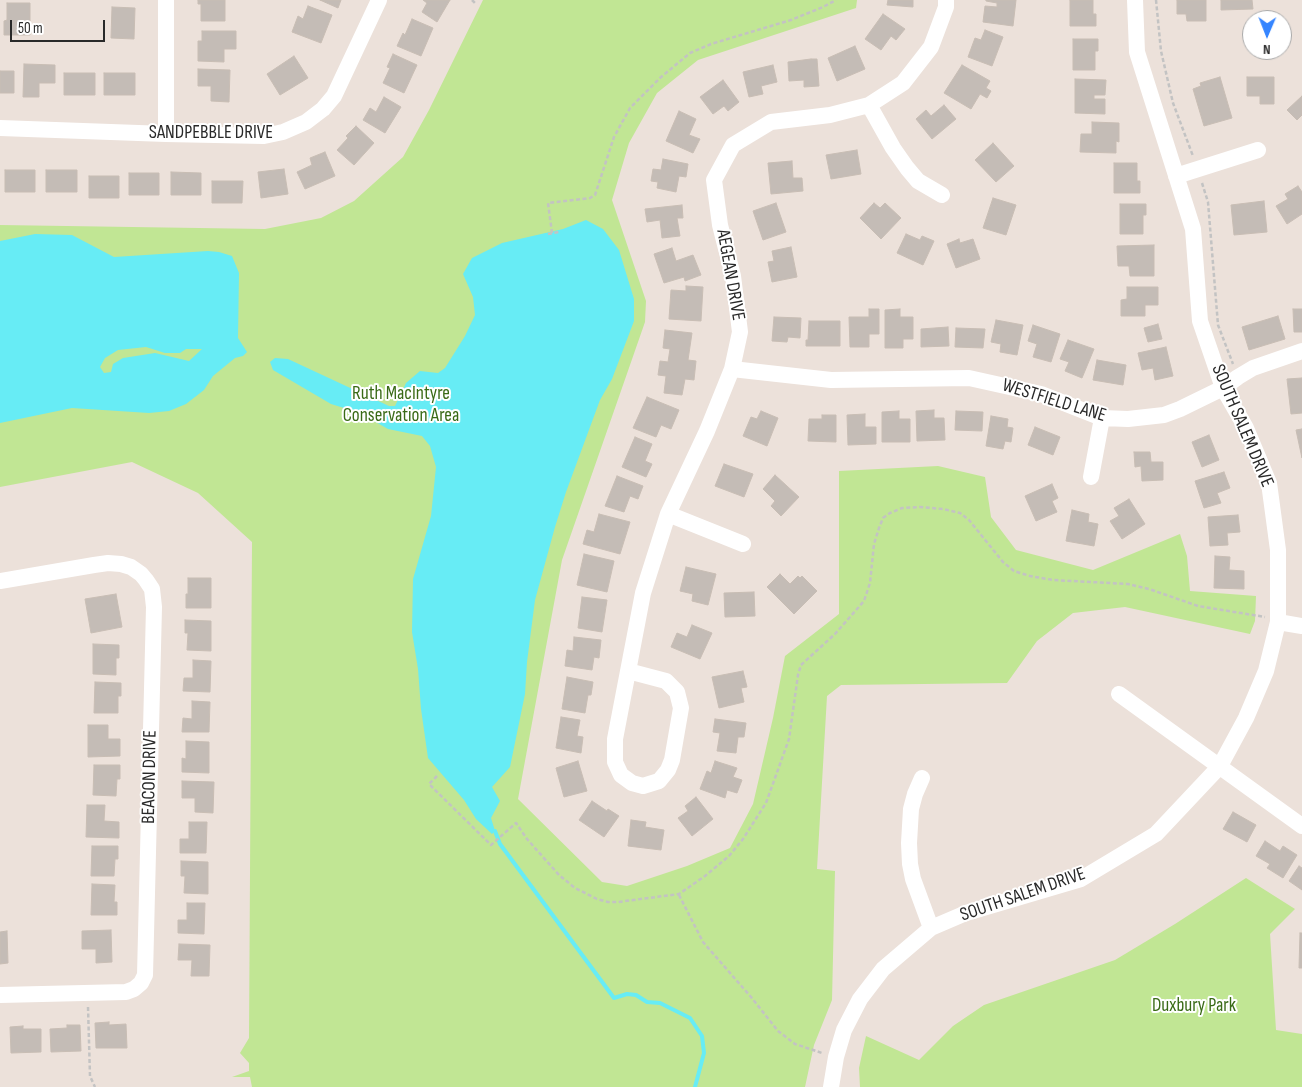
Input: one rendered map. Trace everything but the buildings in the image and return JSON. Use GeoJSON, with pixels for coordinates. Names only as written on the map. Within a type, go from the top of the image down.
{"type":"FeatureCollection","features":[{"type":"Feature","properties":{"kind":"street"},"geometry":{"type":"LineString","coordinates":[[166,0],[166,134]]}},
{"type":"Feature","properties":{"kind":"street","name":"SANDPEBBLE DRIVE"},"geometry":{"type":"LineString","coordinates":[[0,128],[264,136],[284,132],[306,122],[323,109],[334,96],[379,0]]}},
{"type":"Feature","properties":{"kind":"street","name":"AEGEAN DRIVE"},"geometry":{"type":"LineString","coordinates":[[628,671],[666,681],[677,692],[681,708],[672,760],[668,770],[659,781],[643,786],[632,783],[621,775],[615,762],[615,739],[628,671],[643,593],[668,514],[707,431],[732,369],[740,332],[733,276],[720,225],[714,180],[733,145],[771,122],[830,116],[869,105],[903,83],[931,47],[946,7],[946,0]]}},
{"type":"Feature","properties":{"kind":"street","name":"SOUTH SALEM DRIVE"},"geometry":{"type":"LineString","coordinates":[[831,1087],[836,1057],[844,1030],[869,986],[883,969],[931,928],[966,913],[1082,879],[1156,834],[1220,766],[1246,718],[1266,671],[1278,622],[1278,550],[1269,483],[1246,428],[1223,388],[1200,321],[1193,228],[1137,52],[1135,0]]}},
{"type":"Feature","properties":{"kind":"street"},"geometry":{"type":"LineString","coordinates":[[869,105],[892,148],[907,168],[918,181],[942,194]]}},
{"type":"Feature","properties":{"kind":"street"},"geometry":{"type":"LineString","coordinates":[[1176,176],[1258,150]]}},
{"type":"Feature","properties":{"kind":"street","name":"WESTFIELD LANE"},"geometry":{"type":"LineString","coordinates":[[732,369],[831,380],[969,378],[1041,394],[1102,418],[1128,419],[1164,415],[1180,409],[1223,388],[1253,368],[1302,352]]}},
{"type":"Feature","properties":{"kind":"street"},"geometry":{"type":"LineString","coordinates":[[1091,477],[1102,418]]}},
{"type":"Feature","properties":{"kind":"street"},"geometry":{"type":"LineString","coordinates":[[668,514],[743,544]]}},
{"type":"Feature","properties":{"kind":"street","name":"BEACON DRIVE"},"geometry":{"type":"LineString","coordinates":[[0,581],[108,563],[130,567],[141,574],[152,589],[154,607],[145,975],[141,983],[134,990],[87,993]]}},
{"type":"Feature","properties":{"kind":"street"},"geometry":{"type":"LineString","coordinates":[[1278,622],[1302,626]]}},
{"type":"Feature","properties":{"kind":"street"},"geometry":{"type":"LineString","coordinates":[[1119,694],[1302,826]]}},
{"type":"Feature","properties":{"kind":"street"},"geometry":{"type":"LineString","coordinates":[[922,778],[914,794],[911,809],[910,864],[931,928]]}},
{"type":"Feature","properties":{"kind":"street"},"geometry":{"type":"LineString","coordinates":[[0,995],[87,993]]}},
{"type":"Feature","properties":{"kind":"path"},"geometry":{"type":"LineString","coordinates":[[472,0],[475,3]]}},
{"type":"Feature","properties":{"kind":"path"},"geometry":{"type":"LineString","coordinates":[[552,231],[548,203],[590,198],[595,195],[614,137],[630,108],[660,78],[690,53],[711,44],[791,20],[836,0]]}},
{"type":"Feature","properties":{"kind":"path"},"geometry":{"type":"LineString","coordinates":[[548,234],[552,231],[559,232]]}},
{"type":"Feature","properties":{"kind":"path"},"geometry":{"type":"LineString","coordinates":[[437,776],[429,784],[490,846],[516,823],[527,839],[559,875],[575,888],[597,899],[618,902],[679,894],[729,856],[743,839],[766,803],[790,739],[801,665],[834,634],[864,601],[870,583],[874,544],[883,518],[902,508],[920,507],[960,513],[969,520],[1003,562],[1014,571],[1030,576],[1053,580],[1128,584],[1149,589],[1198,606],[1262,616],[1278,622]]}},
{"type":"Feature","properties":{"kind":"path"},"geometry":{"type":"LineString","coordinates":[[679,894],[703,942],[778,1030],[795,1044],[836,1057]]}},
{"type":"Feature","properties":{"kind":"path"},"geometry":{"type":"LineString","coordinates":[[87,993],[90,1076],[96,1087]]}},
{"type":"Feature","properties":{"kind":"green space","name":"Ruth MacIntyre Conservation Area"},"geometry":{"type":"Polygon","coordinates":[[[483,0],[857,0],[856,8],[698,60],[657,93],[629,143],[612,200],[646,301],[645,322],[562,560],[518,799],[602,882],[627,886],[687,866],[730,848],[753,804],[785,656],[839,614],[839,471],[938,466],[985,477],[991,517],[1016,550],[1093,570],[1180,534],[1187,556],[1190,591],[1256,596],[1255,621],[1250,634],[1125,607],[1073,613],[1037,641],[1007,683],[841,685],[827,696],[817,869],[835,871],[832,1000],[814,1045],[805,1087],[252,1087],[250,1077],[232,1077],[249,1071],[249,1063],[240,1053],[249,1038],[252,542],[198,493],[132,462],[0,487],[0,225],[265,229],[321,218],[354,201],[403,157],[429,110],[483,0]]]}},
{"type":"Feature","properties":{"kind":"green space","name":"Duxbury Park"},"geometry":{"type":"Polygon","coordinates":[[[1246,878],[1295,909],[1270,934],[1276,1030],[1302,1034],[1302,1087],[860,1087],[859,1068],[866,1036],[919,1060],[953,1026],[984,1005],[1115,960],[1246,878]]]}},
{"type":"Feature","properties":{"kind":"water"},"geometry":{"type":"Polygon","coordinates":[[[586,220],[603,229],[619,250],[634,299],[634,321],[612,379],[600,400],[555,527],[535,600],[525,694],[510,767],[492,787],[500,801],[491,818],[495,831],[492,834],[476,819],[464,800],[428,758],[412,632],[413,579],[431,516],[436,467],[430,446],[422,436],[388,429],[360,413],[331,404],[273,370],[270,362],[275,358],[288,359],[389,406],[395,406],[406,383],[420,371],[438,373],[445,368],[465,336],[475,315],[473,297],[463,274],[472,258],[502,243],[563,229],[586,220]]]}},
{"type":"Feature","properties":{"kind":"water"},"geometry":{"type":"Polygon","coordinates":[[[35,234],[72,235],[114,257],[208,251],[232,256],[239,273],[238,338],[247,352],[243,356],[235,358],[213,376],[204,390],[186,404],[169,411],[149,413],[72,408],[0,423],[0,241],[35,234]],[[146,347],[118,350],[105,358],[100,367],[104,373],[111,372],[113,364],[123,358],[155,353],[189,361],[202,349],[186,349],[180,353],[165,353],[146,347]]]}},
{"type":"Feature","properties":{"kind":"waterway"},"geometry":{"type":"LineString","coordinates":[[495,831],[500,844],[614,998],[627,994],[636,995],[647,1002],[660,1003],[690,1018],[702,1036],[704,1053],[695,1087]]}}]}
